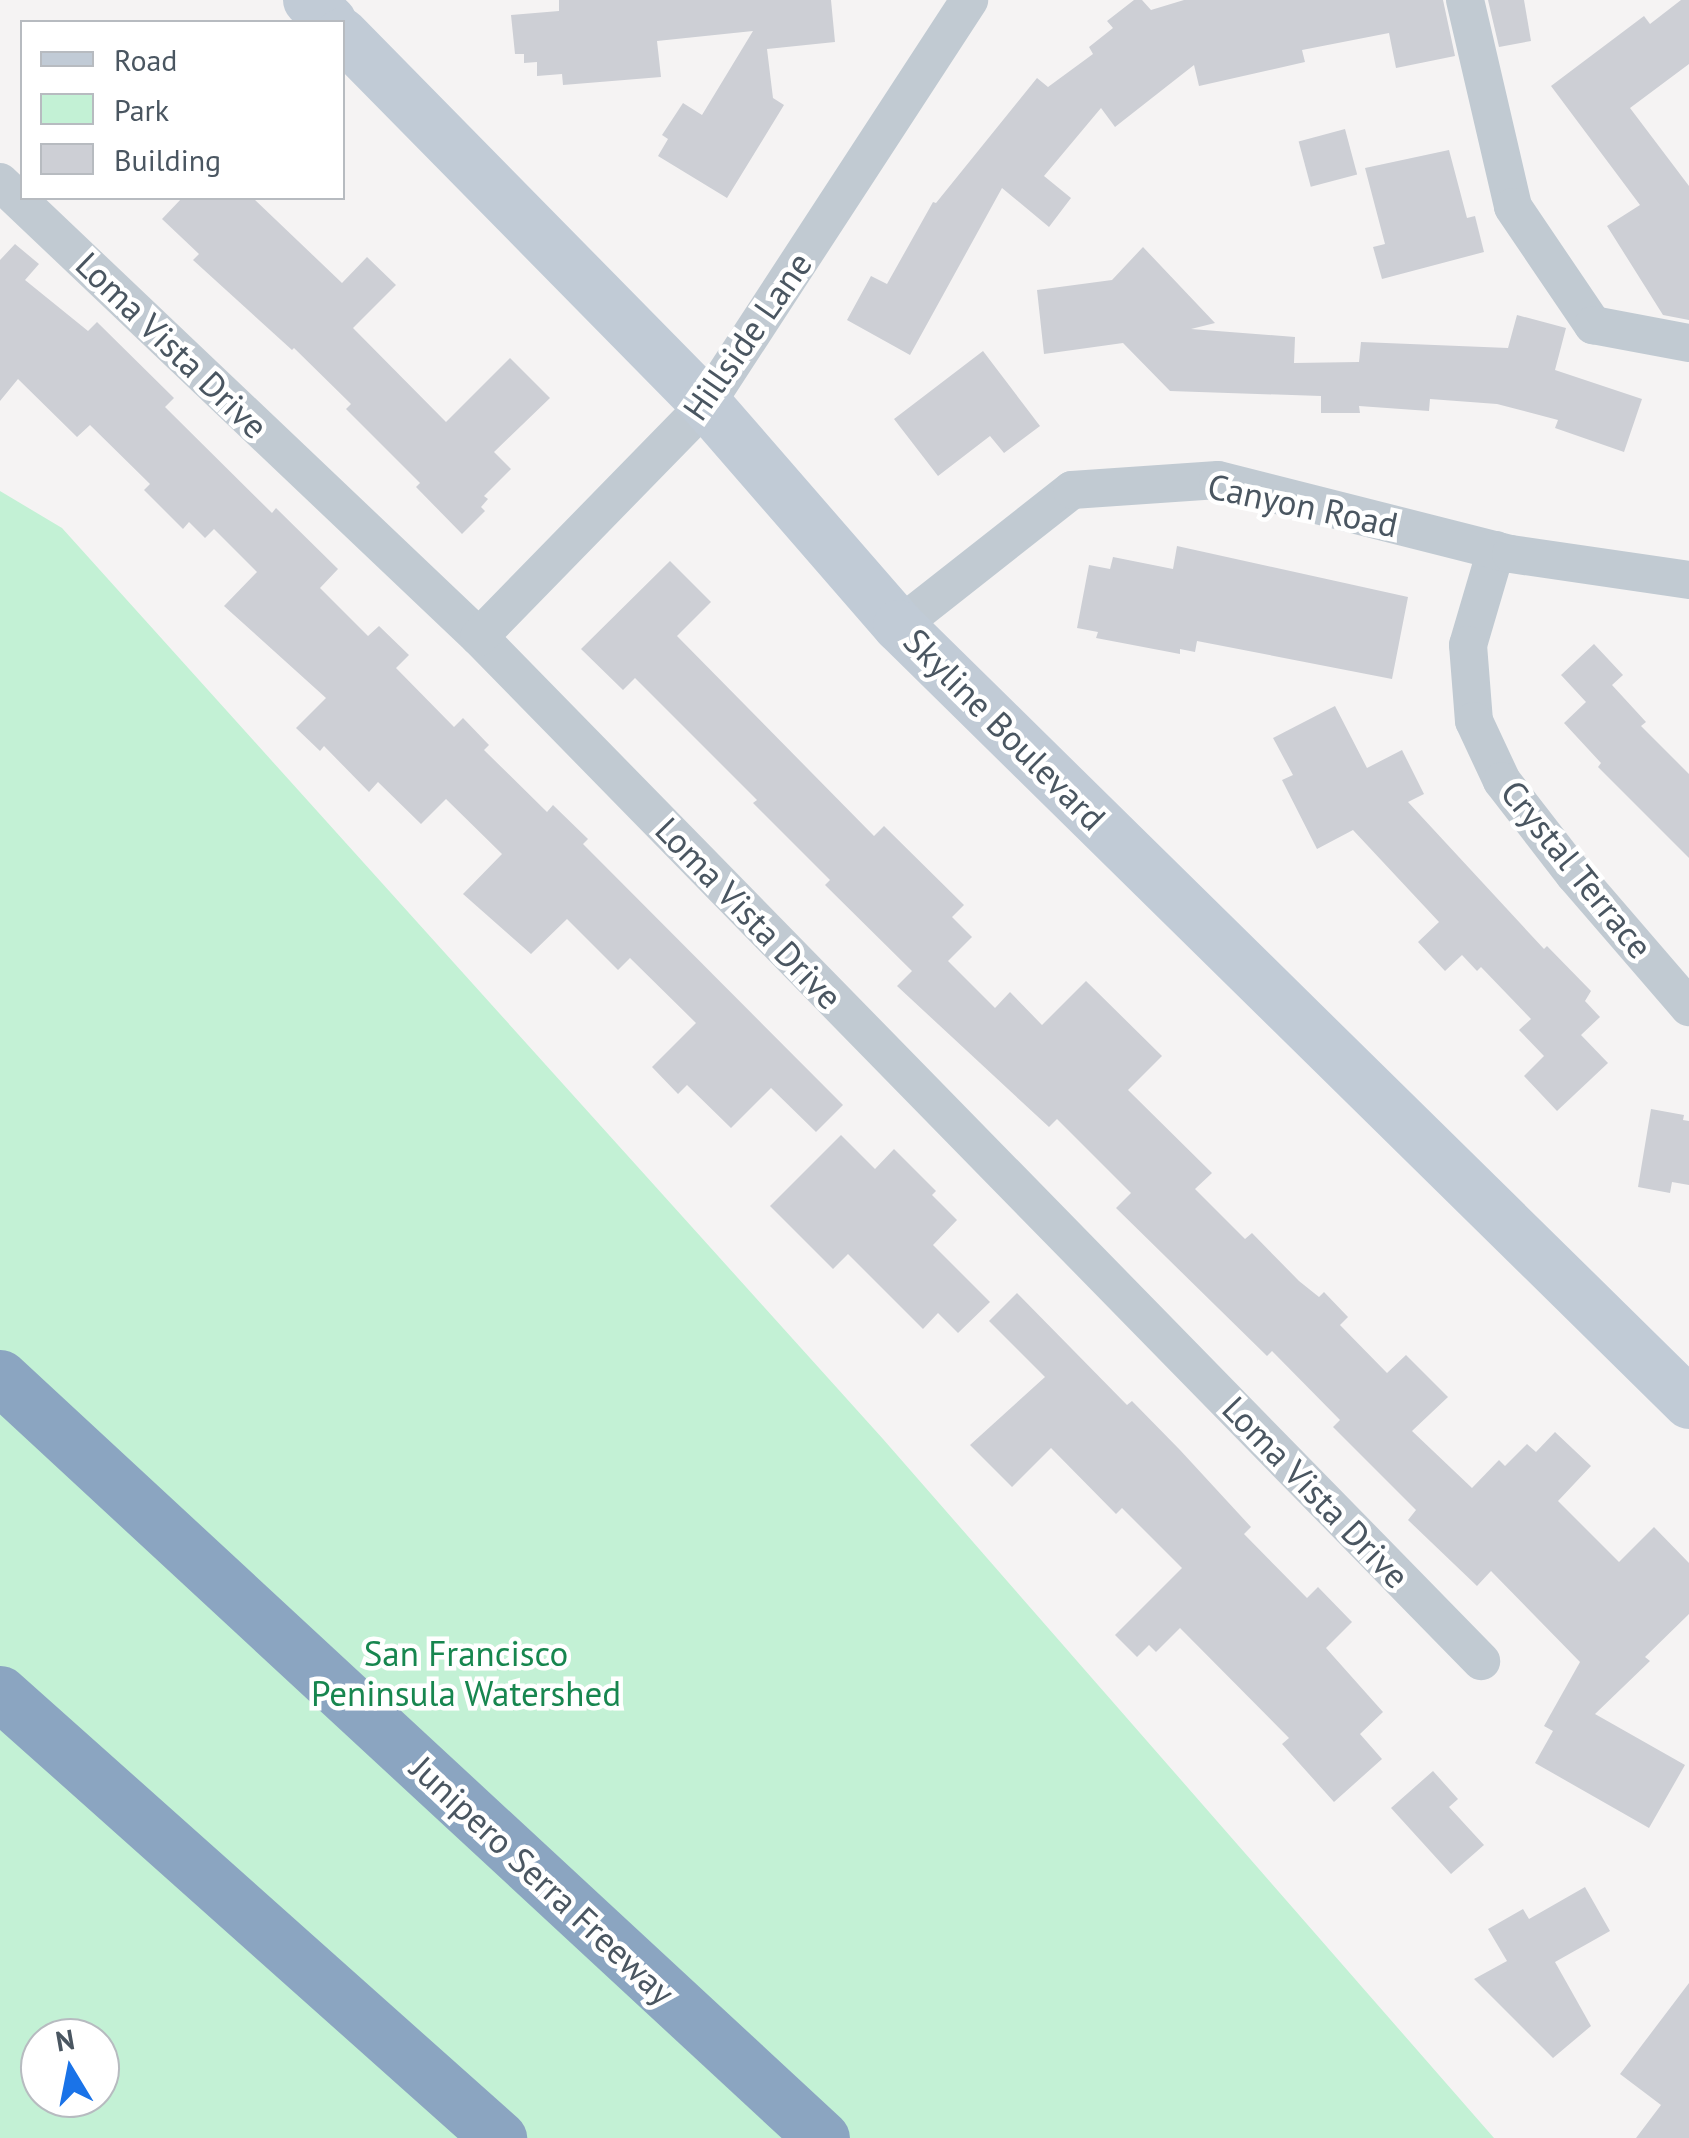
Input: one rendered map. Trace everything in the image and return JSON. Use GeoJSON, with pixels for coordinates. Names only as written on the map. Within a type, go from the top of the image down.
{"type":"FeatureCollection","features":[{"type":"Feature","properties":{"kind":"highway","name":"Junipero Serra Freeway"},"geometry":{"type":"LineString","coordinates":[[0,1377],[822,2138]]}},
{"type":"Feature","properties":{"kind":"highway"},"geometry":{"type":"LineString","coordinates":[[0,1692],[499,2138]]}},
{"type":"Feature","properties":{"kind":"main road"},"geometry":{"type":"LineString","coordinates":[[309,0],[329,20]]}},
{"type":"Feature","properties":{"kind":"main road","name":"Skyline Boulevard"},"geometry":{"type":"LineString","coordinates":[[345,37],[706,404],[899,626],[1689,1403]]}},
{"type":"Feature","properties":{"kind":"street","name":"Hillside Lane"},"geometry":{"type":"LineString","coordinates":[[479,637],[706,404],[969,0]]}},
{"type":"Feature","properties":{"kind":"street"},"geometry":{"type":"LineString","coordinates":[[1464,0],[1513,207],[1594,325],[1689,342]]}},
{"type":"Feature","properties":{"kind":"street","name":"Loma Vista Drive"},"geometry":{"type":"LineString","coordinates":[[0,182],[479,637],[1481,1661]]}},
{"type":"Feature","properties":{"kind":"street","name":"Canyon Road"},"geometry":{"type":"LineString","coordinates":[[899,626],[1072,490],[1218,480],[1496,550],[1689,580]]}},
{"type":"Feature","properties":{"kind":"street","name":"Crystal Terrace"},"geometry":{"type":"LineString","coordinates":[[1496,550],[1468,646],[1474,721],[1502,782],[1574,874],[1689,1006]]}},
{"type":"Feature","properties":{"kind":"green space","name":"San Francisco Peninsula Watershed"},"geometry":{"type":"Polygon","coordinates":[[[0,491],[62,528],[883,1439],[1494,2138],[0,2138],[0,491]]]}},
{"type":"Feature","properties":{"kind":"building"},"geometry":{"type":"Polygon","coordinates":[[[559,0],[831,0],[835,42],[767,49],[773,98],[784,105],[727,198],[658,156],[668,139],[662,135],[683,103],[702,115],[753,31],[657,41],[661,77],[563,85],[562,74],[537,76],[537,62],[524,63],[524,54],[515,54],[511,15],[559,11],[559,0]]]}},
{"type":"Feature","properties":{"kind":"building"},"geometry":{"type":"Polygon","coordinates":[[[1134,0],[1142,0],[1151,10],[1184,0],[1443,0],[1455,56],[1396,68],[1389,33],[1302,50],[1305,62],[1199,86],[1194,65],[1115,127],[1101,108],[1044,176],[1071,198],[1049,227],[1002,188],[910,355],[847,320],[871,276],[887,284],[933,202],[1037,78],[1048,87],[1093,54],[1089,47],[1113,28],[1107,21],[1134,0]]]}},
{"type":"Feature","properties":{"kind":"building"},"geometry":{"type":"Polygon","coordinates":[[[1488,0],[1524,0],[1531,41],[1499,47],[1488,0]]]}},
{"type":"Feature","properties":{"kind":"building"},"geometry":{"type":"Polygon","coordinates":[[[1681,0],[1689,0],[1689,64],[1630,108],[1689,186],[1689,320],[1663,315],[1607,226],[1640,205],[1551,86],[1644,16],[1650,24],[1681,0]]]}},
{"type":"Feature","properties":{"kind":"building"},"geometry":{"type":"Polygon","coordinates":[[[1345,129],[1357,174],[1311,187],[1299,141],[1345,129]]]}},
{"type":"Feature","properties":{"kind":"building"},"geometry":{"type":"Polygon","coordinates":[[[1449,150],[1467,218],[1475,216],[1484,252],[1382,279],[1373,247],[1385,244],[1365,168],[1449,150]]]}},
{"type":"Feature","properties":{"kind":"building"},"geometry":{"type":"Polygon","coordinates":[[[180,200],[255,200],[342,283],[367,257],[396,285],[353,328],[446,422],[510,358],[550,398],[494,452],[511,469],[484,496],[488,499],[481,507],[485,511],[462,534],[416,487],[420,483],[346,409],[351,404],[193,260],[199,254],[162,219],[180,200]]]}},
{"type":"Feature","properties":{"kind":"building"},"geometry":{"type":"Polygon","coordinates":[[[15,244],[39,264],[25,280],[88,331],[97,322],[174,398],[165,407],[272,513],[276,508],[338,569],[320,588],[368,636],[379,626],[409,655],[396,668],[454,727],[463,718],[489,745],[484,750],[547,812],[553,805],[588,839],[583,844],[843,1105],[816,1132],[771,1088],[731,1128],[687,1085],[678,1094],[652,1067],[696,1023],[630,958],[618,970],[567,919],[531,954],[463,894],[502,854],[446,799],[421,824],[378,782],[369,792],[324,746],[320,751],[296,728],[326,698],[224,606],[257,572],[214,529],[205,538],[189,522],[183,529],[144,490],[150,484],[90,425],[77,437],[18,379],[0,401],[0,260],[15,244]]]}},
{"type":"Feature","properties":{"kind":"building"},"geometry":{"type":"Polygon","coordinates":[[[1143,247],[1215,323],[1191,329],[1295,337],[1294,363],[1359,362],[1361,342],[1508,348],[1517,315],[1566,328],[1555,370],[1642,399],[1624,452],[1555,428],[1558,420],[1497,404],[1430,399],[1429,411],[1359,406],[1360,413],[1321,413],[1321,396],[1170,391],[1123,343],[1044,354],[1037,290],[1112,280],[1143,247]]]}},
{"type":"Feature","properties":{"kind":"building"},"geometry":{"type":"Polygon","coordinates":[[[983,351],[1040,426],[1004,453],[990,436],[938,476],[894,419],[983,351]]]}},
{"type":"Feature","properties":{"kind":"building"},"geometry":{"type":"Polygon","coordinates":[[[1177,546],[1408,597],[1392,679],[1197,641],[1195,652],[1180,649],[1180,654],[1096,638],[1098,632],[1077,628],[1089,565],[1110,569],[1113,557],[1173,569],[1177,546]]]}},
{"type":"Feature","properties":{"kind":"building"},"geometry":{"type":"Polygon","coordinates":[[[670,561],[711,602],[677,636],[874,836],[884,826],[964,905],[952,917],[972,937],[948,961],[995,1008],[1010,992],[1042,1025],[1086,981],[1162,1056],[1128,1090],[1212,1173],[1195,1189],[1245,1239],[1252,1233],[1299,1281],[1319,1297],[1324,1292],[1348,1317],[1340,1325],[1387,1373],[1406,1355],[1448,1397],[1412,1431],[1472,1488],[1499,1460],[1505,1466],[1527,1444],[1536,1452],[1555,1432],[1591,1466],[1558,1501],[1619,1562],[1654,1527],[1689,1563],[1689,1614],[1645,1657],[1650,1661],[1595,1714],[1685,1765],[1649,1828],[1535,1763],[1553,1731],[1544,1726],[1580,1662],[1491,1571],[1477,1586],[1408,1520],[1416,1510],[1333,1427],[1340,1420],[1272,1351],[1267,1356],[1116,1208],[1131,1193],[1057,1119],[1049,1127],[897,986],[912,971],[825,885],[830,880],[753,803],[757,800],[635,678],[623,690],[581,649],[670,561]]]}},
{"type":"Feature","properties":{"kind":"building"},"geometry":{"type":"Polygon","coordinates":[[[1594,644],[1623,675],[1612,685],[1646,722],[1641,726],[1689,774],[1689,858],[1598,767],[1601,763],[1564,723],[1586,702],[1561,675],[1594,644]]]}},
{"type":"Feature","properties":{"kind":"building"},"geometry":{"type":"Polygon","coordinates":[[[1335,706],[1367,768],[1402,750],[1424,794],[1408,802],[1544,949],[1547,946],[1591,991],[1585,1001],[1600,1017],[1581,1035],[1608,1063],[1557,1111],[1524,1076],[1544,1056],[1519,1030],[1531,1019],[1481,967],[1477,971],[1462,955],[1445,971],[1418,942],[1439,922],[1353,830],[1317,849],[1282,780],[1293,775],[1273,738],[1335,706]]]}},
{"type":"Feature","properties":{"kind":"building"},"geometry":{"type":"Polygon","coordinates":[[[1651,1109],[1684,1115],[1683,1120],[1689,1121],[1689,1185],[1672,1182],[1670,1193],[1638,1187],[1651,1109]]]}},
{"type":"Feature","properties":{"kind":"building"},"geometry":{"type":"Polygon","coordinates":[[[841,1135],[875,1169],[894,1149],[936,1191],[932,1195],[957,1220],[933,1245],[990,1302],[958,1333],[938,1313],[923,1329],[848,1254],[833,1269],[770,1206],[841,1135]]]}},
{"type":"Feature","properties":{"kind":"building"},"geometry":{"type":"Polygon","coordinates":[[[1017,1293],[1127,1405],[1132,1401],[1180,1450],[1251,1527],[1244,1534],[1307,1598],[1318,1587],[1352,1622],[1326,1648],[1383,1712],[1360,1734],[1382,1759],[1334,1802],[1282,1744],[1289,1738],[1180,1628],[1156,1652],[1149,1645],[1137,1657],[1115,1635],[1182,1568],[1122,1508],[1116,1514],[1051,1448],[1012,1487],[970,1445],[1045,1377],[989,1321],[1017,1293]]]}},
{"type":"Feature","properties":{"kind":"building"},"geometry":{"type":"Polygon","coordinates":[[[1433,1771],[1458,1799],[1449,1807],[1484,1845],[1451,1874],[1391,1808],[1433,1771]]]}},
{"type":"Feature","properties":{"kind":"building"},"geometry":{"type":"Polygon","coordinates":[[[1585,1887],[1610,1931],[1555,1962],[1591,2026],[1553,2058],[1474,1979],[1507,1961],[1488,1929],[1523,1909],[1529,1919],[1585,1887]]]}},
{"type":"Feature","properties":{"kind":"building"},"geometry":{"type":"Polygon","coordinates":[[[1689,1983],[1689,2138],[1636,2138],[1661,2105],[1620,2074],[1689,1983]]]}}]}
